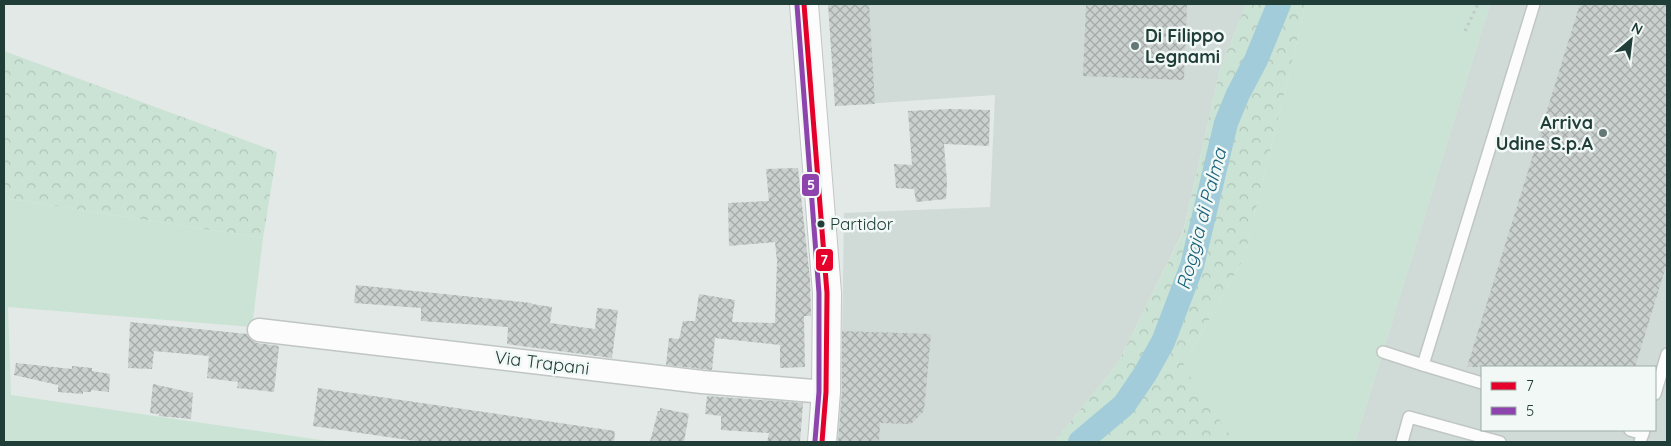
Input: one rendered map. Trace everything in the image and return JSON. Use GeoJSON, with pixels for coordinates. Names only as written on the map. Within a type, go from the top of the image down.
{"type":"FeatureCollection","features":[{"type":"Feature","properties":{"kind":"street"},"geometry":{"type":"LineString","coordinates":[[804,4],[827,293],[826,392],[822,442]]}},
{"type":"Feature","properties":{"kind":"street","name":"Via Trapani"},"geometry":{"type":"LineString","coordinates":[[259,330],[702,382],[826,392]]}},
{"type":"Feature","properties":{"kind":"lane"},"geometry":{"type":"LineString","coordinates":[[1423,365],[1534,4]]}},
{"type":"Feature","properties":{"kind":"lane"},"geometry":{"type":"LineString","coordinates":[[1383,352],[1481,383]]}},
{"type":"Feature","properties":{"kind":"lane"},"geometry":{"type":"LineString","coordinates":[[1656,391],[1667,354]]}},
{"type":"Feature","properties":{"kind":"lane"},"geometry":{"type":"LineString","coordinates":[[1402,442],[1409,417],[1500,442]]}},
{"type":"Feature","properties":{"kind":"path"},"geometry":{"type":"LineString","coordinates":[[1465,31],[1478,4]]}},
{"type":"Feature","properties":{"kind":"shaded area"},"geometry":{"type":"Polygon","coordinates":[[[828,4],[1246,4],[1220,70],[1183,232],[1118,363],[1054,442],[836,442],[842,346],[844,213],[990,207],[995,95],[835,106],[828,4]]]}},
{"type":"Feature","properties":{"kind":"shaded area"},"geometry":{"type":"Polygon","coordinates":[[[1490,4],[1667,4],[1667,442],[1355,442],[1490,4]]]}},
{"type":"Feature","properties":{"kind":"green space"},"geometry":{"type":"Polygon","coordinates":[[[1246,4],[1306,4],[1244,258],[1183,366],[1232,438],[1238,442],[1054,442],[1118,363],[1183,233],[1220,70],[1246,4]]]}},
{"type":"Feature","properties":{"kind":"green space"},"geometry":{"type":"Polygon","coordinates":[[[1306,4],[1490,4],[1355,442],[1238,442],[1232,439],[1183,366],[1244,258],[1306,4]]]}},
{"type":"Feature","properties":{"kind":"green space"},"geometry":{"type":"Polygon","coordinates":[[[4,51],[277,152],[263,238],[4,198],[4,51]]]}},
{"type":"Feature","properties":{"kind":"green space"},"geometry":{"type":"Polygon","coordinates":[[[4,198],[263,238],[252,327],[8,307],[11,395],[334,442],[4,442],[4,198]]]}},
{"type":"Feature","properties":{"kind":"building"},"geometry":{"type":"Polygon","coordinates":[[[828,4],[869,4],[875,104],[835,106],[828,4]]]}},
{"type":"Feature","properties":{"kind":"building","name":"Di Filippo Legnami"},"geometry":{"type":"Polygon","coordinates":[[[1086,4],[1187,4],[1184,80],[1083,76],[1086,4]]]}},
{"type":"Feature","properties":{"kind":"building","name":"Arriva Udine S.p.A"},"geometry":{"type":"Polygon","coordinates":[[[1580,4],[1667,4],[1667,263],[1635,366],[1467,367],[1580,4]]]}},
{"type":"Feature","properties":{"kind":"building"},"geometry":{"type":"Polygon","coordinates":[[[990,110],[989,146],[944,144],[947,182],[946,199],[916,202],[914,189],[896,188],[894,164],[912,165],[908,111],[990,110]]]}},
{"type":"Feature","properties":{"kind":"building"},"geometry":{"type":"Polygon","coordinates":[[[798,168],[810,279],[811,316],[804,316],[805,367],[780,368],[780,345],[715,338],[712,370],[666,365],[669,338],[679,339],[683,321],[695,321],[699,294],[735,300],[732,322],[775,323],[777,261],[775,242],[729,246],[728,203],[769,201],[766,169],[798,168]]]}},
{"type":"Feature","properties":{"kind":"building"},"geometry":{"type":"Polygon","coordinates":[[[356,285],[532,303],[552,307],[550,323],[595,329],[597,308],[618,310],[612,358],[507,344],[508,327],[421,321],[421,308],[354,303],[356,285]]]}},
{"type":"Feature","properties":{"kind":"building"},"geometry":{"type":"Polygon","coordinates":[[[130,322],[247,334],[251,340],[257,343],[279,346],[274,392],[237,388],[238,382],[207,378],[209,356],[154,351],[152,369],[128,368],[130,322]]]}},
{"type":"Feature","properties":{"kind":"building"},"geometry":{"type":"Polygon","coordinates":[[[842,331],[931,334],[924,411],[911,424],[880,423],[879,442],[838,442],[842,392],[842,331]]]}},
{"type":"Feature","properties":{"kind":"building"},"geometry":{"type":"Polygon","coordinates":[[[16,363],[72,369],[72,366],[92,368],[92,371],[110,374],[109,392],[91,390],[91,392],[83,392],[83,394],[58,392],[58,385],[14,375],[16,363]]]}},
{"type":"Feature","properties":{"kind":"building"},"geometry":{"type":"Polygon","coordinates":[[[153,384],[193,393],[191,419],[159,416],[159,414],[150,413],[153,384]]]}},
{"type":"Feature","properties":{"kind":"building"},"geometry":{"type":"Polygon","coordinates":[[[318,388],[615,431],[614,442],[422,442],[313,426],[318,388]]]}},
{"type":"Feature","properties":{"kind":"building"},"geometry":{"type":"Polygon","coordinates":[[[707,396],[803,403],[800,442],[767,442],[769,433],[721,430],[721,416],[705,414],[707,396]]]}},
{"type":"Feature","properties":{"kind":"building"},"geometry":{"type":"Polygon","coordinates":[[[660,408],[689,414],[684,442],[650,442],[660,408]]]}},
{"type":"Feature","properties":{"kind":"waterway","name":"Roggia di Palma"},"geometry":{"type":"LineString","coordinates":[[1080,442],[1124,405],[1145,374],[1163,342],[1192,266],[1226,123],[1238,94],[1256,60],[1279,4]]}},
{"type":"Feature","properties":{"kind":"transit line","name":"7"},"geometry":{"type":"LineString","coordinates":[[804,4],[827,293],[826,392],[822,442]]}},
{"type":"Feature","properties":{"kind":"transit line","name":"5"},"geometry":{"type":"LineString","coordinates":[[797,5],[819,293],[819,392],[815,441]]}},
{"type":"Feature","properties":{"kind":"place","name":"Di Filippo Legnami"},"geometry":{"type":"Point","coordinates":[1135,46]}},
{"type":"Feature","properties":{"kind":"place","name":"Arriva Udine S.p.A"},"geometry":{"type":"Point","coordinates":[1603,133]}},
{"type":"Feature","properties":{"kind":"place","name":"Partidor"},"geometry":{"type":"Point","coordinates":[821,224]}}]}
